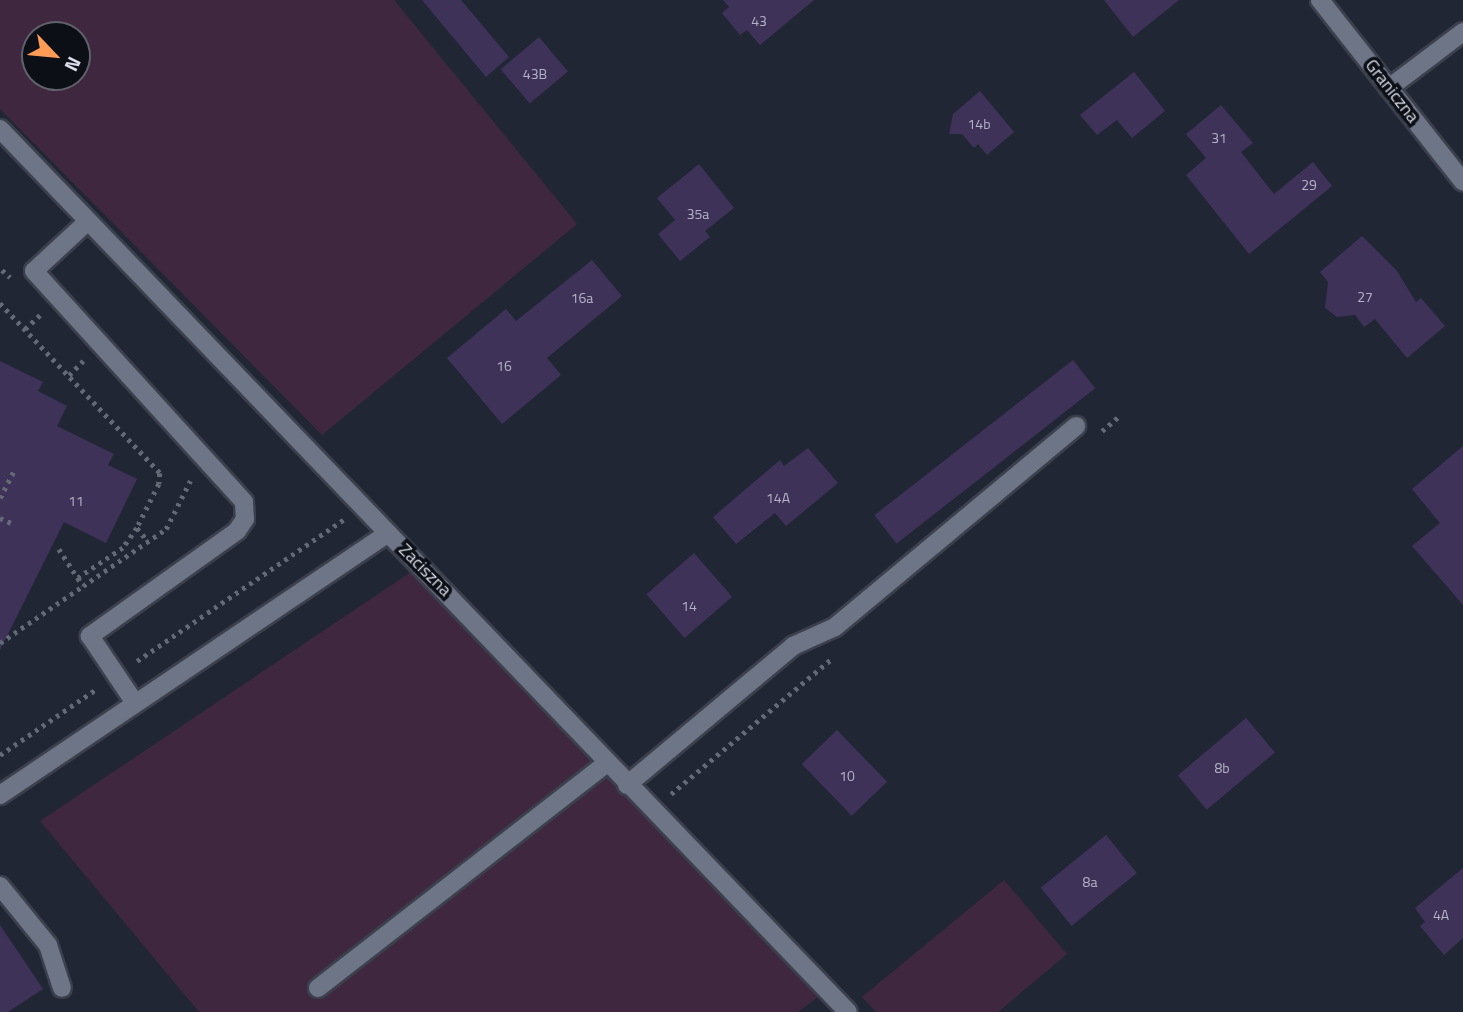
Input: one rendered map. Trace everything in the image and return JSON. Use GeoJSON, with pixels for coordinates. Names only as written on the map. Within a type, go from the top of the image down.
{"type":"FeatureCollection","features":[{"type":"Feature","properties":{"kind":"street","name":"Graniczna"},"geometry":{"type":"LineString","coordinates":[[1320,0],[1463,183]]}},
{"type":"Feature","properties":{"kind":"street"},"geometry":{"type":"LineString","coordinates":[[1389,88],[1463,32]]}},
{"type":"Feature","properties":{"kind":"street","name":"Zaciszna"},"geometry":{"type":"LineString","coordinates":[[0,129],[627,785],[848,1012]]}},
{"type":"Feature","properties":{"kind":"street"},"geometry":{"type":"LineString","coordinates":[[88,222],[34,271],[244,502],[245,519],[237,531],[90,636],[135,703]]}},
{"type":"Feature","properties":{"kind":"street"},"geometry":{"type":"LineString","coordinates":[[627,785],[793,646],[835,627],[1076,426]]}},
{"type":"Feature","properties":{"kind":"street"},"geometry":{"type":"LineString","coordinates":[[0,795],[388,533]]}},
{"type":"Feature","properties":{"kind":"street"},"geometry":{"type":"LineString","coordinates":[[318,988],[607,763]]}},
{"type":"Feature","properties":{"kind":"street"},"geometry":{"type":"LineString","coordinates":[[0,886],[48,945],[62,988]]}},
{"type":"Feature","properties":{"kind":"path"},"geometry":{"type":"LineString","coordinates":[[0,303],[160,473],[159,484],[137,528],[122,548],[78,578]]}},
{"type":"Feature","properties":{"kind":"path"},"geometry":{"type":"LineString","coordinates":[[25,329],[43,313]]}},
{"type":"Feature","properties":{"kind":"path"},"geometry":{"type":"LineString","coordinates":[[69,374],[86,358]]}},
{"type":"Feature","properties":{"kind":"path"},"geometry":{"type":"LineString","coordinates":[[0,498],[15,468]]}},
{"type":"Feature","properties":{"kind":"path"},"geometry":{"type":"LineString","coordinates":[[0,755],[362,507]]}},
{"type":"Feature","properties":{"kind":"path"},"geometry":{"type":"LineString","coordinates":[[0,518],[11,523]]}},
{"type":"Feature","properties":{"kind":"path"},"geometry":{"type":"LineString","coordinates":[[137,528],[148,541]]}},
{"type":"Feature","properties":{"kind":"path"},"geometry":{"type":"LineString","coordinates":[[0,643],[166,529]]}},
{"type":"Feature","properties":{"kind":"path"},"geometry":{"type":"LineString","coordinates":[[59,549],[83,586]]}},
{"type":"Feature","properties":{"kind":"shaded area"},"geometry":{"type":"Polygon","coordinates":[[[0,0],[394,0],[577,224],[322,435],[0,109],[0,0]]]}},
{"type":"Feature","properties":{"kind":"shaded area"},"geometry":{"type":"Polygon","coordinates":[[[411,572],[818,997],[798,1012],[199,1012],[40,821],[411,572]]]}},
{"type":"Feature","properties":{"kind":"shaded area"},"geometry":{"type":"Polygon","coordinates":[[[1004,880],[1067,954],[998,1012],[876,1012],[862,997],[1004,880]]]}},
{"type":"Feature","properties":{"kind":"building"},"geometry":{"type":"Polygon","coordinates":[[[422,0],[461,0],[509,57],[486,77],[422,0]]]}},
{"type":"Feature","properties":{"kind":"building"},"geometry":{"type":"Polygon","coordinates":[[[723,0],[814,0],[760,45],[747,30],[740,35],[722,13],[729,7],[723,0]]]}},
{"type":"Feature","properties":{"kind":"building"},"geometry":{"type":"Polygon","coordinates":[[[1104,0],[1179,0],[1133,37],[1104,0]]]}},
{"type":"Feature","properties":{"kind":"building"},"geometry":{"type":"Polygon","coordinates":[[[539,37],[568,71],[530,104],[501,69],[539,37]]]}},
{"type":"Feature","properties":{"kind":"building"},"geometry":{"type":"Polygon","coordinates":[[[1134,72],[1165,111],[1132,138],[1117,120],[1097,135],[1080,115],[1134,72]]]}},
{"type":"Feature","properties":{"kind":"building"},"geometry":{"type":"Polygon","coordinates":[[[980,91],[1014,132],[987,155],[978,144],[974,148],[962,134],[949,134],[953,114],[980,91]]]}},
{"type":"Feature","properties":{"kind":"building"},"geometry":{"type":"Polygon","coordinates":[[[1221,105],[1253,143],[1241,152],[1274,194],[1313,162],[1332,186],[1249,254],[1186,175],[1206,158],[1186,134],[1221,105]]]}},
{"type":"Feature","properties":{"kind":"building"},"geometry":{"type":"Polygon","coordinates":[[[699,164],[734,208],[705,231],[710,237],[680,261],[658,234],[675,220],[657,198],[699,164]]]}},
{"type":"Feature","properties":{"kind":"building"},"geometry":{"type":"Polygon","coordinates":[[[1362,236],[1397,271],[1416,302],[1421,298],[1445,326],[1407,358],[1375,319],[1364,327],[1355,315],[1337,317],[1325,308],[1328,282],[1320,272],[1362,236]]]}},
{"type":"Feature","properties":{"kind":"building"},"geometry":{"type":"Polygon","coordinates":[[[592,260],[622,296],[547,358],[561,375],[502,424],[447,358],[506,309],[516,321],[592,260]]]}},
{"type":"Feature","properties":{"kind":"building"},"geometry":{"type":"Polygon","coordinates":[[[1073,360],[1095,388],[897,544],[874,515],[1073,360]]]}},
{"type":"Feature","properties":{"kind":"building"},"geometry":{"type":"Polygon","coordinates":[[[0,361],[43,382],[38,391],[67,406],[57,426],[114,454],[108,465],[137,479],[106,543],[64,522],[0,650],[0,361]]]}},
{"type":"Feature","properties":{"kind":"building"},"geometry":{"type":"Polygon","coordinates":[[[1463,446],[1463,605],[1412,546],[1440,523],[1412,489],[1463,446]]]}},
{"type":"Feature","properties":{"kind":"building"},"geometry":{"type":"Polygon","coordinates":[[[808,448],[838,483],[786,526],[775,513],[736,544],[713,517],[780,460],[784,466],[808,448]]]}},
{"type":"Feature","properties":{"kind":"building"},"geometry":{"type":"Polygon","coordinates":[[[694,553],[732,597],[685,638],[646,594],[694,553]]]}},
{"type":"Feature","properties":{"kind":"building"},"geometry":{"type":"Polygon","coordinates":[[[1246,718],[1275,752],[1207,810],[1178,775],[1246,718]]]}},
{"type":"Feature","properties":{"kind":"building"},"geometry":{"type":"Polygon","coordinates":[[[837,730],[887,782],[852,816],[802,764],[837,730]]]}},
{"type":"Feature","properties":{"kind":"building"},"geometry":{"type":"Polygon","coordinates":[[[1106,835],[1137,873],[1072,926],[1041,888],[1106,835]]]}},
{"type":"Feature","properties":{"kind":"building"},"geometry":{"type":"Polygon","coordinates":[[[1463,868],[1463,938],[1444,955],[1420,926],[1425,922],[1415,908],[1463,868]]]}},
{"type":"Feature","properties":{"kind":"building"},"geometry":{"type":"Polygon","coordinates":[[[0,925],[43,989],[8,1012],[0,1012],[0,925]]]}}]}
